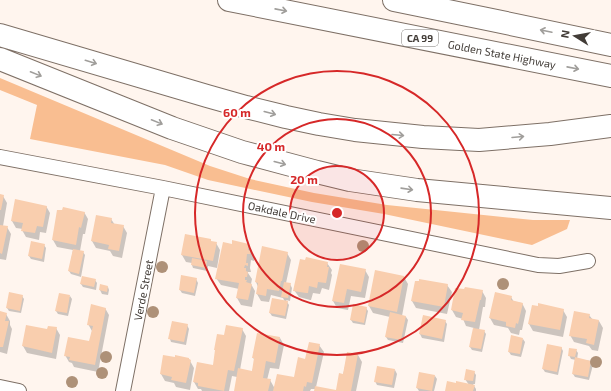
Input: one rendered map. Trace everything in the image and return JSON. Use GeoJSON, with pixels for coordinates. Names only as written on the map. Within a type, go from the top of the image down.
{"type":"FeatureCollection","features":[{"type":"Feature","properties":{"kind":"highway","name":"Golden State Highway"},"geometry":{"type":"LineString","coordinates":[[229,0],[611,76]]}},
{"type":"Feature","properties":{"kind":"highway"},"geometry":{"type":"LineString","coordinates":[[394,0],[611,45]]}},
{"type":"Feature","properties":{"kind":"highway"},"geometry":{"type":"LineString","coordinates":[[0,35],[207,96],[280,116],[318,124],[390,134],[479,140],[550,134],[611,126]]}},
{"type":"Feature","properties":{"kind":"highway"},"geometry":{"type":"LineString","coordinates":[[0,59],[172,128],[242,152],[317,172],[363,182],[417,190],[611,208]]}},
{"type":"Feature","properties":{"kind":"street","name":"Oakdale Drive"},"geometry":{"type":"LineString","coordinates":[[0,157],[163,188],[538,265],[558,266],[588,261]]}},
{"type":"Feature","properties":{"kind":"street","name":"Verde Street"},"geometry":{"type":"LineString","coordinates":[[123,391],[163,188]]}},
{"type":"Feature","properties":{"kind":"street"},"geometry":{"type":"LineString","coordinates":[[0,387],[19,391]]}},
{"type":"Feature","properties":{"kind":"shaded area"},"geometry":{"type":"Polygon","coordinates":[[[0,78],[210,166],[250,179],[314,193],[387,205],[533,220],[570,220],[567,229],[532,245],[384,214],[312,202],[208,180],[165,165],[30,139],[37,105],[0,90],[0,78]]]}},
{"type":"Feature","properties":{"kind":"building"},"geometry":{"type":"Polygon","coordinates":[[[0,194],[4,195],[1,210],[0,210],[0,194]]]}},
{"type":"Feature","properties":{"kind":"building"},"geometry":{"type":"Polygon","coordinates":[[[15,199],[47,206],[43,227],[37,226],[35,233],[21,231],[23,223],[11,221],[15,199]]]}},
{"type":"Feature","properties":{"kind":"building"},"geometry":{"type":"Polygon","coordinates":[[[63,207],[85,212],[81,228],[79,227],[76,245],[52,240],[57,210],[62,210],[63,207]]]}},
{"type":"Feature","properties":{"kind":"building"},"geometry":{"type":"Polygon","coordinates":[[[96,215],[112,218],[111,223],[124,225],[119,251],[108,249],[109,245],[91,241],[96,215]]]}},
{"type":"Feature","properties":{"kind":"building"},"geometry":{"type":"Polygon","coordinates":[[[0,225],[8,226],[2,254],[0,253],[0,225]]]}},
{"type":"Feature","properties":{"kind":"building"},"geometry":{"type":"Polygon","coordinates":[[[185,234],[211,239],[211,241],[217,242],[213,261],[181,255],[185,234]]]}},
{"type":"Feature","properties":{"kind":"building"},"geometry":{"type":"Polygon","coordinates":[[[232,240],[249,244],[248,250],[251,251],[250,254],[247,254],[246,263],[248,263],[248,266],[245,265],[244,268],[246,268],[246,271],[248,272],[247,277],[245,277],[245,280],[247,280],[246,282],[252,284],[248,300],[236,298],[239,283],[215,279],[223,242],[232,244],[232,240]]]}},
{"type":"Feature","properties":{"kind":"building"},"geometry":{"type":"Polygon","coordinates":[[[31,241],[45,244],[42,259],[28,256],[31,241]]]}},
{"type":"Feature","properties":{"kind":"building"},"geometry":{"type":"Polygon","coordinates":[[[262,246],[288,252],[279,291],[267,289],[266,296],[256,294],[258,283],[255,282],[262,246]]]}},
{"type":"Feature","properties":{"kind":"building"},"geometry":{"type":"Polygon","coordinates":[[[73,249],[84,251],[79,274],[68,271],[73,249]]]}},
{"type":"Feature","properties":{"kind":"building"},"geometry":{"type":"Polygon","coordinates":[[[306,257],[328,262],[327,267],[329,267],[326,283],[318,282],[317,288],[309,286],[308,293],[293,291],[300,259],[305,260],[306,257]]]}},
{"type":"Feature","properties":{"kind":"building"},"geometry":{"type":"Polygon","coordinates":[[[192,258],[207,261],[206,268],[191,265],[192,258]]]}},
{"type":"Feature","properties":{"kind":"building"},"geometry":{"type":"Polygon","coordinates":[[[340,264],[366,269],[361,292],[347,289],[344,303],[332,301],[340,264]]]}},
{"type":"Feature","properties":{"kind":"building"},"geometry":{"type":"Polygon","coordinates":[[[375,270],[404,276],[397,312],[368,306],[375,270]]]}},
{"type":"Feature","properties":{"kind":"building"},"geometry":{"type":"Polygon","coordinates":[[[181,275],[197,278],[194,293],[179,290],[181,275]]]}},
{"type":"Feature","properties":{"kind":"building"},"geometry":{"type":"Polygon","coordinates":[[[82,276],[96,279],[94,287],[80,284],[82,276]]]}},
{"type":"Feature","properties":{"kind":"building"},"geometry":{"type":"Polygon","coordinates":[[[419,279],[448,284],[444,307],[411,301],[415,281],[419,281],[419,279]]]}},
{"type":"Feature","properties":{"kind":"building"},"geometry":{"type":"Polygon","coordinates":[[[284,282],[291,283],[288,298],[281,297],[284,282]]]}},
{"type":"Feature","properties":{"kind":"building"},"geometry":{"type":"Polygon","coordinates":[[[100,284],[108,286],[107,292],[99,290],[100,284]]]}},
{"type":"Feature","properties":{"kind":"building"},"geometry":{"type":"Polygon","coordinates":[[[465,287],[483,290],[475,322],[461,320],[463,313],[451,310],[455,288],[464,289],[465,287]]]}},
{"type":"Feature","properties":{"kind":"building"},"geometry":{"type":"Polygon","coordinates":[[[9,292],[23,295],[20,311],[6,308],[9,292]]]}},
{"type":"Feature","properties":{"kind":"building"},"geometry":{"type":"Polygon","coordinates":[[[495,292],[512,296],[511,300],[523,303],[518,324],[516,323],[515,328],[506,326],[506,322],[489,318],[495,292]]]}},
{"type":"Feature","properties":{"kind":"building"},"geometry":{"type":"Polygon","coordinates":[[[59,293],[70,295],[67,313],[55,311],[59,293]]]}},
{"type":"Feature","properties":{"kind":"building"},"geometry":{"type":"Polygon","coordinates":[[[272,298],[288,301],[285,316],[269,313],[272,298]]]}},
{"type":"Feature","properties":{"kind":"building"},"geometry":{"type":"Polygon","coordinates":[[[538,303],[564,309],[560,330],[528,324],[532,305],[538,306],[538,303]]]}},
{"type":"Feature","properties":{"kind":"building"},"geometry":{"type":"Polygon","coordinates":[[[91,304],[106,308],[95,365],[69,360],[70,357],[64,356],[68,337],[89,341],[93,326],[87,325],[91,304]]]}},
{"type":"Feature","properties":{"kind":"building"},"geometry":{"type":"Polygon","coordinates":[[[353,304],[367,307],[364,323],[350,320],[353,304]]]}},
{"type":"Feature","properties":{"kind":"building"},"geometry":{"type":"Polygon","coordinates":[[[0,311],[7,313],[5,321],[9,321],[3,347],[0,347],[0,311]]]}},
{"type":"Feature","properties":{"kind":"building"},"geometry":{"type":"Polygon","coordinates":[[[574,311],[590,314],[589,318],[599,320],[594,345],[586,343],[587,339],[569,336],[574,311]]]}},
{"type":"Feature","properties":{"kind":"building"},"geometry":{"type":"Polygon","coordinates":[[[390,312],[406,316],[401,340],[385,337],[390,312]]]}},
{"type":"Feature","properties":{"kind":"building"},"geometry":{"type":"Polygon","coordinates":[[[423,315],[446,320],[442,339],[419,334],[423,315]]]}},
{"type":"Feature","properties":{"kind":"building"},"geometry":{"type":"Polygon","coordinates":[[[172,321],[188,324],[184,342],[168,339],[172,321]]]}},
{"type":"Feature","properties":{"kind":"building"},"geometry":{"type":"Polygon","coordinates":[[[26,325],[47,329],[48,326],[57,327],[52,353],[22,346],[26,325]]]}},
{"type":"Feature","properties":{"kind":"building"},"geometry":{"type":"Polygon","coordinates":[[[226,325],[243,328],[234,371],[228,370],[224,391],[198,386],[198,383],[193,382],[197,362],[213,365],[217,334],[224,335],[226,325]]]}},
{"type":"Feature","properties":{"kind":"building"},"geometry":{"type":"Polygon","coordinates":[[[473,328],[485,330],[481,349],[469,347],[473,328]]]}},
{"type":"Feature","properties":{"kind":"building"},"geometry":{"type":"Polygon","coordinates":[[[257,333],[280,337],[275,363],[266,361],[263,378],[271,379],[268,391],[234,391],[238,368],[252,371],[254,358],[252,358],[257,333]]]}},
{"type":"Feature","properties":{"kind":"building"},"geometry":{"type":"Polygon","coordinates":[[[511,335],[523,338],[520,354],[508,352],[511,335]]]}},
{"type":"Feature","properties":{"kind":"building"},"geometry":{"type":"Polygon","coordinates":[[[309,342],[320,344],[312,383],[307,382],[303,391],[273,391],[277,374],[294,377],[298,357],[305,359],[309,342]]]}},
{"type":"Feature","properties":{"kind":"building"},"geometry":{"type":"Polygon","coordinates":[[[547,344],[562,347],[557,372],[542,369],[547,344]]]}},
{"type":"Feature","properties":{"kind":"building"},"geometry":{"type":"Polygon","coordinates":[[[569,348],[577,349],[575,357],[568,356],[569,348]]]}},
{"type":"Feature","properties":{"kind":"building"},"geometry":{"type":"Polygon","coordinates":[[[347,352],[358,354],[351,391],[314,391],[315,386],[336,390],[339,373],[343,374],[347,352]]]}},
{"type":"Feature","properties":{"kind":"building"},"geometry":{"type":"Polygon","coordinates":[[[163,355],[175,357],[175,355],[189,358],[191,360],[186,383],[171,380],[172,377],[160,374],[163,355]]]}},
{"type":"Feature","properties":{"kind":"building"},"geometry":{"type":"Polygon","coordinates":[[[575,357],[591,361],[588,377],[572,374],[575,357]]]}},
{"type":"Feature","properties":{"kind":"building"},"geometry":{"type":"Polygon","coordinates":[[[377,366],[395,369],[392,385],[374,382],[377,366]]]}},
{"type":"Feature","properties":{"kind":"building"},"geometry":{"type":"Polygon","coordinates":[[[466,369],[475,371],[473,381],[464,380],[466,369]]]}},
{"type":"Feature","properties":{"kind":"building"},"geometry":{"type":"Polygon","coordinates":[[[419,372],[435,375],[432,391],[416,388],[419,372]]]}},
{"type":"Feature","properties":{"kind":"building"},"geometry":{"type":"Polygon","coordinates":[[[447,381],[456,383],[456,381],[475,385],[473,391],[445,391],[447,381]]]}}]}
